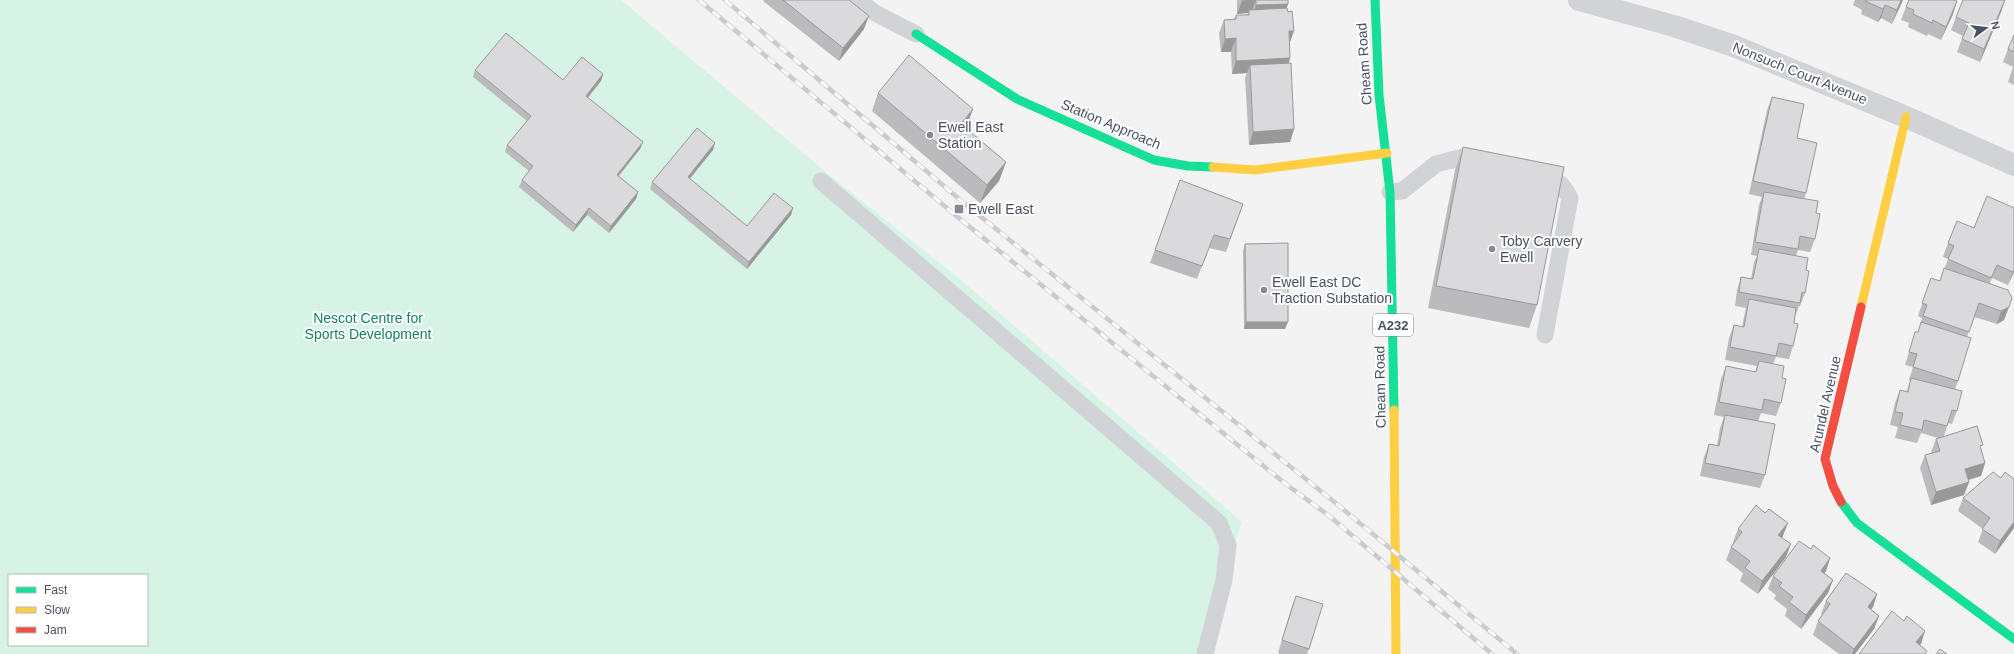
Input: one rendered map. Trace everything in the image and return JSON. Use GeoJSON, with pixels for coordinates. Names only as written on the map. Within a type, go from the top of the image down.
{"type":"FeatureCollection","features":[{"type":"Feature","properties":{"kind":"main road","name":"Cheam Road"},"geometry":{"type":"LineString","coordinates":[[1375,0],[1379,94],[1387,153],[1390,192],[1396,497],[1396,654]]}},
{"type":"Feature","properties":{"kind":"main road","name":"Station Approach"},"geometry":{"type":"LineString","coordinates":[[916,34],[1017,99],[1154,160],[1188,166],[1255,170],[1387,153]]}},
{"type":"Feature","properties":{"kind":"main road","name":"Arundel Avenue"},"geometry":{"type":"LineString","coordinates":[[1906,117],[1825,459],[1829,478],[1844,509],[1857,523],[2014,639]]}},
{"type":"Feature","properties":{"kind":"street","name":"Nonsuch Court Avenue"},"geometry":{"type":"LineString","coordinates":[[1579,0],[1674,26],[1734,46],[1906,117],[2014,165]]}},
{"type":"Feature","properties":{"kind":"lane"},"geometry":{"type":"LineString","coordinates":[[858,0],[875,13],[916,34]]}},
{"type":"Feature","properties":{"kind":"lane"},"geometry":{"type":"LineString","coordinates":[[1390,192],[1402,191],[1436,164],[1467,156],[1495,163]]}},
{"type":"Feature","properties":{"kind":"lane"},"geometry":{"type":"LineString","coordinates":[[1523,170],[1552,178],[1563,186],[1570,198],[1545,336]]}},
{"type":"Feature","properties":{"kind":"lane"},"geometry":{"type":"LineString","coordinates":[[821,180],[1219,523],[1228,545],[1224,580],[1205,654]]}},
{"type":"Feature","properties":{"kind":"green space","name":"Nescot Centre for Sports Development"},"geometry":{"type":"Polygon","coordinates":[[[0,0],[621,0],[828,174],[961,280],[1242,522],[1199,654],[0,654],[0,0]]]}},
{"type":"Feature","properties":{"kind":"building"},"geometry":{"type":"Polygon","coordinates":[[[783,0],[849,0],[869,16],[843,48],[783,0]]]}},
{"type":"Feature","properties":{"kind":"building"},"geometry":{"type":"Polygon","coordinates":[[[1256,0],[1288,0],[1288,4],[1256,5],[1256,0]]]}},
{"type":"Feature","properties":{"kind":"building"},"geometry":{"type":"Polygon","coordinates":[[[1901,0],[1897,10],[1885,5],[1883,9],[1865,1],[1901,0]]]}},
{"type":"Feature","properties":{"kind":"building"},"geometry":{"type":"Polygon","coordinates":[[[1909,0],[1957,1],[1946,27],[1933,20],[1932,23],[1913,14],[1914,10],[1906,7],[1909,0]]]}},
{"type":"Feature","properties":{"kind":"building"},"geometry":{"type":"Polygon","coordinates":[[[1963,0],[2005,0],[1984,49],[1962,39],[1969,23],[1956,17],[1963,0]]]}},
{"type":"Feature","properties":{"kind":"building"},"geometry":{"type":"Polygon","coordinates":[[[1287,8],[1288,12],[1292,11],[1294,31],[1289,31],[1290,58],[1236,61],[1236,38],[1225,39],[1224,20],[1236,19],[1236,15],[1249,15],[1249,10],[1287,8]]]}},
{"type":"Feature","properties":{"kind":"building"},"geometry":{"type":"Polygon","coordinates":[[[506,33],[563,80],[582,57],[603,74],[586,96],[643,142],[617,175],[638,192],[611,226],[589,208],[576,225],[522,180],[533,166],[507,145],[531,116],[475,70],[506,33]]]}},
{"type":"Feature","properties":{"kind":"building"},"geometry":{"type":"Polygon","coordinates":[[[2014,35],[2014,52],[2008,49],[2014,35]]]}},
{"type":"Feature","properties":{"kind":"building"},"geometry":{"type":"Polygon","coordinates":[[[909,55],[973,109],[961,124],[1006,162],[987,185],[878,93],[909,55]]]}},
{"type":"Feature","properties":{"kind":"building"},"geometry":{"type":"Polygon","coordinates":[[[1291,63],[1294,129],[1253,132],[1250,65],[1291,63]]]}},
{"type":"Feature","properties":{"kind":"building"},"geometry":{"type":"Polygon","coordinates":[[[1772,97],[1804,104],[1797,138],[1817,143],[1806,193],[1753,181],[1772,97]]]}},
{"type":"Feature","properties":{"kind":"building"},"geometry":{"type":"Polygon","coordinates":[[[697,128],[715,143],[688,177],[747,226],[774,193],[793,208],[749,262],[652,182],[697,128]]]}},
{"type":"Feature","properties":{"kind":"building","name":"Toby Carvery Ewell"},"geometry":{"type":"Polygon","coordinates":[[[1463,147],[1564,167],[1537,305],[1436,286],[1463,147]]]}},
{"type":"Feature","properties":{"kind":"building"},"geometry":{"type":"Polygon","coordinates":[[[1180,180],[1243,204],[1230,239],[1214,235],[1202,266],[1155,250],[1180,180]]]}},
{"type":"Feature","properties":{"kind":"building"},"geometry":{"type":"Polygon","coordinates":[[[1764,192],[1818,201],[1816,213],[1820,214],[1815,239],[1800,236],[1798,249],[1755,242],[1764,192]]]}},
{"type":"Feature","properties":{"kind":"building"},"geometry":{"type":"Polygon","coordinates":[[[1987,196],[2014,208],[2014,269],[2013,272],[1997,265],[1991,278],[1948,259],[1954,246],[1948,243],[1957,221],[1974,228],[1987,196]]]}},
{"type":"Feature","properties":{"kind":"building","name":"Ewell East DC Traction Substation"},"geometry":{"type":"Polygon","coordinates":[[[1288,243],[1288,322],[1246,322],[1245,244],[1288,243]]]}},
{"type":"Feature","properties":{"kind":"building"},"geometry":{"type":"Polygon","coordinates":[[[1759,249],[1808,258],[1806,270],[1809,271],[1805,293],[1802,292],[1800,303],[1739,292],[1741,277],[1753,279],[1759,249]]]}},
{"type":"Feature","properties":{"kind":"building"},"geometry":{"type":"Polygon","coordinates":[[[1944,268],[2008,290],[2012,298],[2009,307],[2001,311],[1979,303],[1969,332],[1923,316],[1927,305],[1922,303],[1931,278],[1940,281],[1944,268]]]}},
{"type":"Feature","properties":{"kind":"building"},"geometry":{"type":"Polygon","coordinates":[[[1749,299],[1796,308],[1794,323],[1798,324],[1793,346],[1779,343],[1776,356],[1730,347],[1734,325],[1744,327],[1749,299]]]}},
{"type":"Feature","properties":{"kind":"building"},"geometry":{"type":"Polygon","coordinates":[[[1921,322],[1971,338],[1958,381],[1913,367],[1917,354],[1909,352],[1915,332],[1918,332],[1921,322]]]}},
{"type":"Feature","properties":{"kind":"building"},"geometry":{"type":"Polygon","coordinates":[[[1759,361],[1784,366],[1782,378],[1786,379],[1781,403],[1764,399],[1762,410],[1719,402],[1726,366],[1756,372],[1759,361]]]}},
{"type":"Feature","properties":{"kind":"building"},"geometry":{"type":"Polygon","coordinates":[[[1911,378],[1962,391],[1957,411],[1952,410],[1947,426],[1924,420],[1922,430],[1900,425],[1903,413],[1895,412],[1900,390],[1908,392],[1911,378]]]}},
{"type":"Feature","properties":{"kind":"building"},"geometry":{"type":"Polygon","coordinates":[[[1725,415],[1775,424],[1765,475],[1705,463],[1709,444],[1719,446],[1725,415]]]}},
{"type":"Feature","properties":{"kind":"building"},"geometry":{"type":"Polygon","coordinates":[[[1977,426],[1983,445],[1980,446],[1985,463],[1965,469],[1969,482],[1936,492],[1925,455],[1940,451],[1936,439],[1977,426]]]}},
{"type":"Feature","properties":{"kind":"building"},"geometry":{"type":"Polygon","coordinates":[[[1993,472],[2001,478],[2005,472],[2014,479],[2014,522],[2000,541],[1982,529],[1990,518],[1963,498],[1993,472]]]}},
{"type":"Feature","properties":{"kind":"building"},"geometry":{"type":"Polygon","coordinates":[[[1756,505],[1765,513],[1769,509],[1788,523],[1778,535],[1791,544],[1762,581],[1745,568],[1750,561],[1731,547],[1742,532],[1738,529],[1756,505]]]}},
{"type":"Feature","properties":{"kind":"building"},"geometry":{"type":"Polygon","coordinates":[[[1799,541],[1811,549],[1813,545],[1830,558],[1821,571],[1833,580],[1806,615],[1789,602],[1793,597],[1779,586],[1782,583],[1773,576],[1799,541]]]}},
{"type":"Feature","properties":{"kind":"building"},"geometry":{"type":"Polygon","coordinates":[[[1846,573],[1877,594],[1868,607],[1879,616],[1854,649],[1818,621],[1830,604],[1826,601],[1846,573]]]}},
{"type":"Feature","properties":{"kind":"building"},"geometry":{"type":"Polygon","coordinates":[[[1296,596],[1323,604],[1309,649],[1282,640],[1296,596]]]}},
{"type":"Feature","properties":{"kind":"building"},"geometry":{"type":"Polygon","coordinates":[[[1892,611],[1904,621],[1907,616],[1925,631],[1916,642],[1927,651],[1925,654],[1859,654],[1892,611]]]}},
{"type":"Feature","properties":{"kind":"building"},"geometry":{"type":"Polygon","coordinates":[[[1940,649],[1947,654],[1936,654],[1940,649]]]}},
{"type":"Feature","properties":{"kind":"railway"},"geometry":{"type":"LineString","coordinates":[[699,0],[954,214],[1287,485],[1328,515],[1492,654]]}},
{"type":"Feature","properties":{"kind":"railway"},"geometry":{"type":"LineString","coordinates":[[725,0],[964,203],[1338,505],[1517,654]]}},
{"type":"Feature","properties":{"kind":"traffic: fast"},"geometry":{"type":"LineString","coordinates":[[1375,0],[1379,95],[1390,192],[1394,410]]}},
{"type":"Feature","properties":{"kind":"traffic: fast"},"geometry":{"type":"LineString","coordinates":[[916,34],[1017,99],[1154,160],[1188,166],[1213,167]]}},
{"type":"Feature","properties":{"kind":"traffic: fast"},"geometry":{"type":"LineString","coordinates":[[1841,502],[1857,523],[2014,639]]}},
{"type":"Feature","properties":{"kind":"traffic: slow"},"geometry":{"type":"LineString","coordinates":[[1861,307],[1906,117]]}},
{"type":"Feature","properties":{"kind":"traffic: slow"},"geometry":{"type":"LineString","coordinates":[[1213,167],[1255,170],[1387,153]]}},
{"type":"Feature","properties":{"kind":"traffic: slow"},"geometry":{"type":"LineString","coordinates":[[1394,410],[1396,654]]}},
{"type":"Feature","properties":{"kind":"traffic: jam"},"geometry":{"type":"LineString","coordinates":[[1841,502],[1833,486],[1825,459],[1861,307]]}},
{"type":"Feature","properties":{"kind":"place","name":"Ewell East Station"},"geometry":{"type":"Point","coordinates":[930,135]}},
{"type":"Feature","properties":{"kind":"place","name":"Ewell East"},"geometry":{"type":"Point","coordinates":[959,209]}},
{"type":"Feature","properties":{"kind":"place","name":"Toby Carvery Ewell"},"geometry":{"type":"Point","coordinates":[1492,249]}},
{"type":"Feature","properties":{"kind":"place","name":"Ewell East DC Traction Substation"},"geometry":{"type":"Point","coordinates":[1264,290]}}]}
